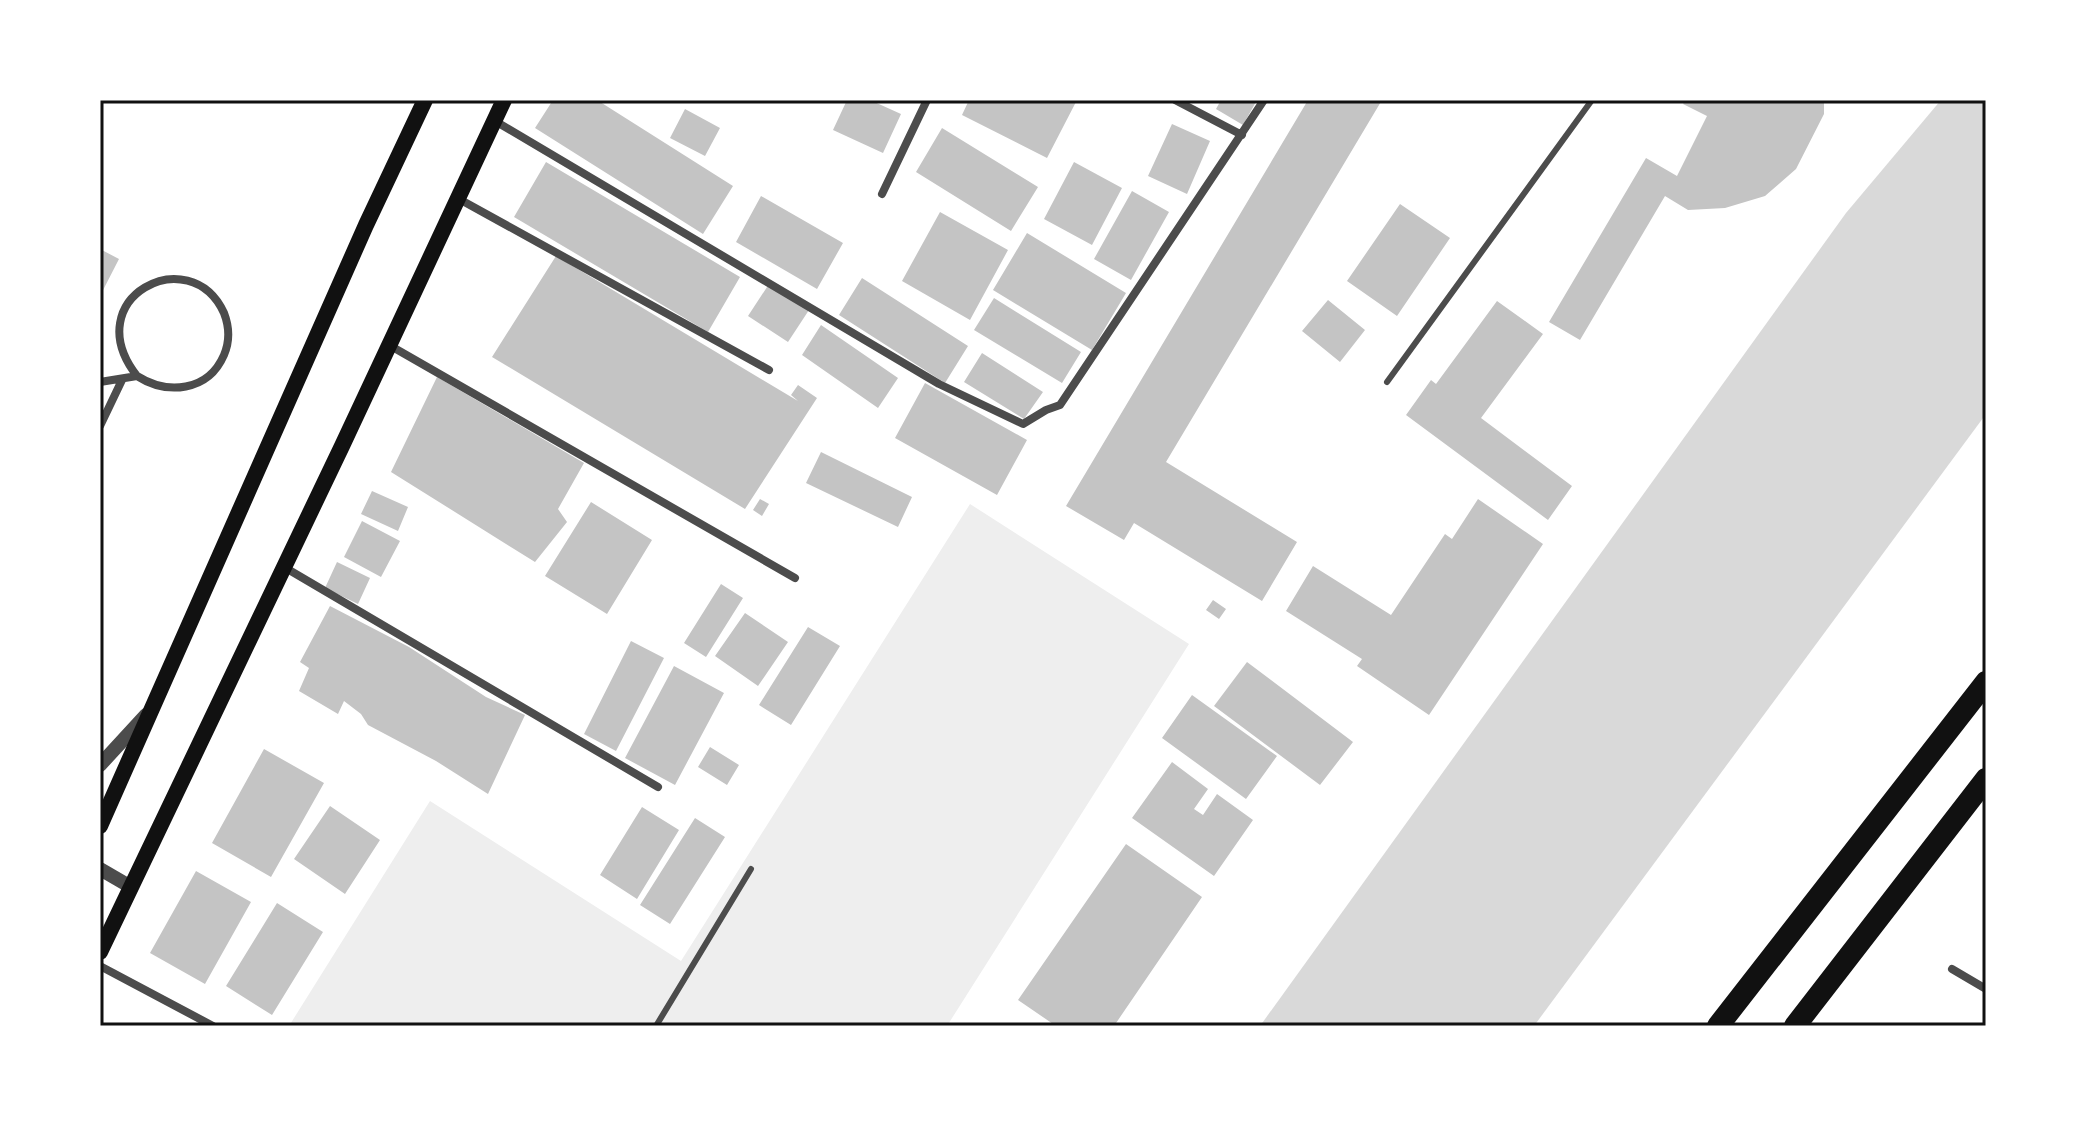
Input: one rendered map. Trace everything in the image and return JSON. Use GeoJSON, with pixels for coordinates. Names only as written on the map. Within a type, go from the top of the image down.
{"type":"FeatureCollection","features":[{"type":"Feature","properties":{"kind":"highway"},"geometry":{"type":"LineString","coordinates":[[1718,1026],[1986,682]]}},
{"type":"Feature","properties":{"kind":"highway"},"geometry":{"type":"LineString","coordinates":[[1795,1026],[1986,779]]}},
{"type":"Feature","properties":{"kind":"main road"},"geometry":{"type":"LineString","coordinates":[[100,826],[366,225],[425,100]]}},
{"type":"Feature","properties":{"kind":"main road"},"geometry":{"type":"LineString","coordinates":[[102,941],[131,887],[284,567],[504,100]]}},
{"type":"Feature","properties":{"kind":"street"},"geometry":{"type":"LineString","coordinates":[[882,194],[927,100]]}},
{"type":"Feature","properties":{"kind":"street"},"geometry":{"type":"LineString","coordinates":[[1175,100],[1242,135]]}},
{"type":"Feature","properties":{"kind":"street"},"geometry":{"type":"LineString","coordinates":[[495,121],[939,384],[1023,424],[1060,405],[1264,100]]}},
{"type":"Feature","properties":{"kind":"street"},"geometry":{"type":"LineString","coordinates":[[459,199],[769,370]]}},
{"type":"Feature","properties":{"kind":"street"},"geometry":{"type":"LineString","coordinates":[[100,382],[137,376],[152,385],[169,389],[186,388],[202,381],[215,370],[225,354],[229,337],[223,312],[207,290],[177,279],[148,285],[135,294],[126,306],[118,335],[121,350],[137,376]]}},
{"type":"Feature","properties":{"kind":"street"},"geometry":{"type":"LineString","coordinates":[[389,345],[795,578]]}},
{"type":"Feature","properties":{"kind":"street"},"geometry":{"type":"LineString","coordinates":[[100,426],[122,380]]}},
{"type":"Feature","properties":{"kind":"street"},"geometry":{"type":"LineString","coordinates":[[284,567],[658,787]]}},
{"type":"Feature","properties":{"kind":"street"},"geometry":{"type":"LineString","coordinates":[[100,765],[151,710]]}},
{"type":"Feature","properties":{"kind":"street"},"geometry":{"type":"LineString","coordinates":[[100,869],[131,887]]}},
{"type":"Feature","properties":{"kind":"street"},"geometry":{"type":"LineString","coordinates":[[100,966],[213,1026]]}},
{"type":"Feature","properties":{"kind":"street"},"geometry":{"type":"LineString","coordinates":[[1952,969],[1986,989]]}},
{"type":"Feature","properties":{"kind":"lane"},"geometry":{"type":"LineString","coordinates":[[1387,382],[1592,100]]}},
{"type":"Feature","properties":{"kind":"lane"},"geometry":{"type":"LineString","coordinates":[[656,1026],[751,869]]}},
{"type":"Feature","properties":{"kind":"shaded area"},"geometry":{"type":"Polygon","coordinates":[[[1941,100],[1986,100],[1986,414],[1534,1026],[1260,1026],[1846,213],[1941,100]]]}},
{"type":"Feature","properties":{"kind":"shaded area"},"geometry":{"type":"Polygon","coordinates":[[[970,504],[1189,644],[947,1026],[289,1026],[430,801],[681,961],[970,504]]]}},
{"type":"Feature","properties":{"kind":"building"},"geometry":{"type":"Polygon","coordinates":[[[553,100],[597,100],[733,186],[703,234],[535,128],[553,100]]]}},
{"type":"Feature","properties":{"kind":"building"},"geometry":{"type":"Polygon","coordinates":[[[847,100],[870,100],[901,114],[883,153],[833,130],[847,100]]]}},
{"type":"Feature","properties":{"kind":"building"},"geometry":{"type":"Polygon","coordinates":[[[969,100],[1077,100],[1047,158],[962,115],[969,100]]]}},
{"type":"Feature","properties":{"kind":"building"},"geometry":{"type":"Polygon","coordinates":[[[1221,100],[1257,100],[1243,125],[1216,109],[1221,100]]]}},
{"type":"Feature","properties":{"kind":"building"},"geometry":{"type":"Polygon","coordinates":[[[1308,100],[1382,100],[1166,462],[1297,542],[1262,601],[1134,523],[1124,540],[1066,506],[1308,100]]]}},
{"type":"Feature","properties":{"kind":"building"},"geometry":{"type":"Polygon","coordinates":[[[1686,100],[1824,100],[1824,114],[1796,169],[1765,196],[1725,208],[1688,210],[1665,196],[1580,340],[1549,322],[1646,158],[1677,176],[1707,116],[1683,104],[1686,100]]]}},
{"type":"Feature","properties":{"kind":"building"},"geometry":{"type":"Polygon","coordinates":[[[685,109],[720,128],[705,156],[670,138],[685,109]]]}},
{"type":"Feature","properties":{"kind":"building"},"geometry":{"type":"Polygon","coordinates":[[[1172,124],[1210,141],[1187,194],[1148,176],[1172,124]]]}},
{"type":"Feature","properties":{"kind":"building"},"geometry":{"type":"Polygon","coordinates":[[[942,128],[1038,187],[1011,231],[916,172],[942,128]]]}},
{"type":"Feature","properties":{"kind":"building"},"geometry":{"type":"Polygon","coordinates":[[[546,162],[740,277],[708,332],[514,217],[546,162]]]}},
{"type":"Feature","properties":{"kind":"building"},"geometry":{"type":"Polygon","coordinates":[[[1074,162],[1122,188],[1092,245],[1044,219],[1074,162]]]}},
{"type":"Feature","properties":{"kind":"building"},"geometry":{"type":"Polygon","coordinates":[[[1132,191],[1169,212],[1131,280],[1094,259],[1132,191]]]}},
{"type":"Feature","properties":{"kind":"building"},"geometry":{"type":"Polygon","coordinates":[[[761,196],[843,243],[817,289],[736,242],[761,196]]]}},
{"type":"Feature","properties":{"kind":"building"},"geometry":{"type":"Polygon","coordinates":[[[1400,204],[1450,238],[1397,316],[1347,281],[1400,204]]]}},
{"type":"Feature","properties":{"kind":"building"},"geometry":{"type":"Polygon","coordinates":[[[940,212],[1008,250],[970,320],[902,281],[940,212]]]}},
{"type":"Feature","properties":{"kind":"building"},"geometry":{"type":"Polygon","coordinates":[[[1027,233],[1126,293],[1092,350],[993,290],[1027,233]]]}},
{"type":"Feature","properties":{"kind":"building"},"geometry":{"type":"Polygon","coordinates":[[[100,249],[119,259],[100,296],[100,249]]]}},
{"type":"Feature","properties":{"kind":"building"},"geometry":{"type":"Polygon","coordinates":[[[556,256],[798,401],[791,395],[798,385],[817,398],[745,509],[492,357],[556,256]]]}},
{"type":"Feature","properties":{"kind":"building"},"geometry":{"type":"Polygon","coordinates":[[[862,278],[968,346],[945,383],[839,315],[862,278]]]}},
{"type":"Feature","properties":{"kind":"building"},"geometry":{"type":"Polygon","coordinates":[[[769,284],[809,310],[788,342],[748,316],[769,284]]]}},
{"type":"Feature","properties":{"kind":"building"},"geometry":{"type":"Polygon","coordinates":[[[994,298],[1081,352],[1062,383],[974,330],[994,298]]]}},
{"type":"Feature","properties":{"kind":"building"},"geometry":{"type":"Polygon","coordinates":[[[1328,300],[1365,330],[1340,362],[1302,331],[1328,300]]]}},
{"type":"Feature","properties":{"kind":"building"},"geometry":{"type":"Polygon","coordinates":[[[1497,301],[1543,334],[1481,418],[1572,486],[1548,520],[1406,415],[1431,380],[1436,384],[1497,301]]]}},
{"type":"Feature","properties":{"kind":"building"},"geometry":{"type":"Polygon","coordinates":[[[821,325],[898,378],[878,408],[802,355],[821,325]]]}},
{"type":"Feature","properties":{"kind":"building"},"geometry":{"type":"Polygon","coordinates":[[[982,353],[1043,392],[1024,419],[964,382],[982,353]]]}},
{"type":"Feature","properties":{"kind":"building"},"geometry":{"type":"Polygon","coordinates":[[[437,377],[584,463],[558,509],[567,522],[535,562],[391,472],[437,377]]]}},
{"type":"Feature","properties":{"kind":"building"},"geometry":{"type":"Polygon","coordinates":[[[925,383],[1027,440],[997,495],[895,438],[925,383]]]}},
{"type":"Feature","properties":{"kind":"building"},"geometry":{"type":"Polygon","coordinates":[[[821,452],[912,497],[898,527],[806,483],[821,452]]]}},
{"type":"Feature","properties":{"kind":"building"},"geometry":{"type":"Polygon","coordinates":[[[372,491],[408,507],[398,531],[361,514],[372,491]]]}},
{"type":"Feature","properties":{"kind":"building"},"geometry":{"type":"Polygon","coordinates":[[[760,499],[769,504],[762,516],[753,510],[760,499]]]}},
{"type":"Feature","properties":{"kind":"building"},"geometry":{"type":"Polygon","coordinates":[[[1478,499],[1543,544],[1429,715],[1357,666],[1362,659],[1286,611],[1313,566],[1391,615],[1445,534],[1452,539],[1478,499]]]}},
{"type":"Feature","properties":{"kind":"building"},"geometry":{"type":"Polygon","coordinates":[[[591,502],[652,540],[607,614],[545,576],[591,502]]]}},
{"type":"Feature","properties":{"kind":"building"},"geometry":{"type":"Polygon","coordinates":[[[362,521],[400,541],[381,577],[344,557],[362,521]]]}},
{"type":"Feature","properties":{"kind":"building"},"geometry":{"type":"Polygon","coordinates":[[[337,562],[370,578],[358,604],[325,588],[337,562]]]}},
{"type":"Feature","properties":{"kind":"building"},"geometry":{"type":"Polygon","coordinates":[[[721,584],[743,598],[706,657],[684,643],[721,584]]]}},
{"type":"Feature","properties":{"kind":"building"},"geometry":{"type":"Polygon","coordinates":[[[1213,600],[1226,609],[1219,619],[1206,610],[1213,600]]]}},
{"type":"Feature","properties":{"kind":"building"},"geometry":{"type":"Polygon","coordinates":[[[330,606],[409,647],[486,697],[525,715],[488,794],[436,761],[368,725],[361,714],[344,701],[338,714],[299,691],[309,668],[300,662],[330,606]]]}},
{"type":"Feature","properties":{"kind":"building"},"geometry":{"type":"Polygon","coordinates":[[[745,613],[788,642],[758,686],[715,656],[745,613]]]}},
{"type":"Feature","properties":{"kind":"building"},"geometry":{"type":"Polygon","coordinates":[[[808,627],[840,646],[791,725],[759,705],[808,627]]]}},
{"type":"Feature","properties":{"kind":"building"},"geometry":{"type":"Polygon","coordinates":[[[631,641],[664,658],[616,751],[584,734],[631,641]]]}},
{"type":"Feature","properties":{"kind":"building"},"geometry":{"type":"Polygon","coordinates":[[[1247,662],[1353,742],[1320,785],[1214,706],[1247,662]]]}},
{"type":"Feature","properties":{"kind":"building"},"geometry":{"type":"Polygon","coordinates":[[[674,666],[724,693],[675,785],[625,758],[674,666]]]}},
{"type":"Feature","properties":{"kind":"building"},"geometry":{"type":"Polygon","coordinates":[[[1192,695],[1277,756],[1246,799],[1162,738],[1192,695]]]}},
{"type":"Feature","properties":{"kind":"building"},"geometry":{"type":"Polygon","coordinates":[[[710,747],[739,765],[727,785],[698,767],[710,747]]]}},
{"type":"Feature","properties":{"kind":"building"},"geometry":{"type":"Polygon","coordinates":[[[264,749],[324,783],[271,877],[212,843],[264,749]]]}},
{"type":"Feature","properties":{"kind":"building"},"geometry":{"type":"Polygon","coordinates":[[[1172,762],[1208,789],[1194,809],[1203,815],[1217,794],[1253,820],[1214,876],[1132,818],[1172,762]]]}},
{"type":"Feature","properties":{"kind":"building"},"geometry":{"type":"Polygon","coordinates":[[[330,806],[380,840],[345,894],[294,859],[330,806]]]}},
{"type":"Feature","properties":{"kind":"building"},"geometry":{"type":"Polygon","coordinates":[[[642,807],[679,830],[637,899],[600,875],[642,807]]]}},
{"type":"Feature","properties":{"kind":"building"},"geometry":{"type":"Polygon","coordinates":[[[695,818],[725,837],[670,924],[640,905],[695,818]]]}},
{"type":"Feature","properties":{"kind":"building"},"geometry":{"type":"Polygon","coordinates":[[[1126,844],[1202,897],[1114,1026],[1056,1026],[1018,1000],[1126,844]]]}},
{"type":"Feature","properties":{"kind":"building"},"geometry":{"type":"Polygon","coordinates":[[[196,871],[251,902],[205,984],[150,953],[196,871]]]}},
{"type":"Feature","properties":{"kind":"building"},"geometry":{"type":"Polygon","coordinates":[[[277,903],[323,932],[272,1015],[226,986],[277,903]]]}}]}
